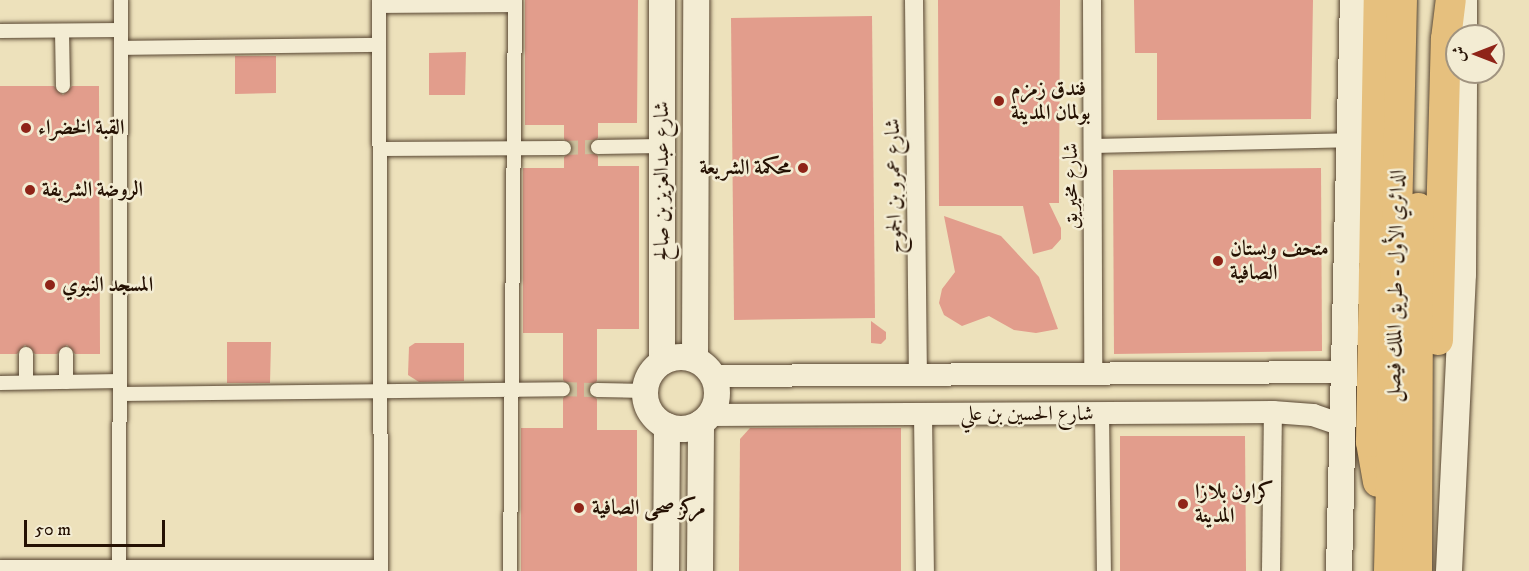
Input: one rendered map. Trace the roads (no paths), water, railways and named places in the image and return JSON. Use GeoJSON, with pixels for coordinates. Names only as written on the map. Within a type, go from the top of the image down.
{"type":"FeatureCollection","features":[{"type":"Feature","properties":{"kind":"highway"},"geometry":{"type":"LineString","coordinates":[[1379,0],[1371,442],[1390,563]]}},
{"type":"Feature","properties":{"kind":"highway","name":"الدائري الأول - طريق الملك فيصل"},"geometry":{"type":"LineString","coordinates":[[1390,563],[1402,0]]}},
{"type":"Feature","properties":{"kind":"highway","name":"الدائري الأول - طريق الملك فيصل"},"geometry":{"type":"LineString","coordinates":[[1417,571],[1422,0]]}},
{"type":"Feature","properties":{"kind":"highway"},"geometry":{"type":"LineString","coordinates":[[1417,521],[1436,431],[1443,140],[1451,0]]}},
{"type":"Feature","properties":{"kind":"main road","name":"شارع عبدالعزيز بن صالح"},"geometry":{"type":"LineString","coordinates":[[662,0],[662,362]]}},
{"type":"Feature","properties":{"kind":"main road","name":"شارع عبدالعزيز بن صالح"},"geometry":{"type":"LineString","coordinates":[[695,359],[696,0]]}},
{"type":"Feature","properties":{"kind":"main road"},"geometry":{"type":"LineString","coordinates":[[1339,567],[1353,0]]}},
{"type":"Feature","properties":{"kind":"main road"},"geometry":{"type":"LineString","coordinates":[[1464,0],[1464,24]]}},
{"type":"Feature","properties":{"kind":"main road"},"geometry":{"type":"LineString","coordinates":[[1447,569],[1463,274],[1464,84]]}},
{"type":"Feature","properties":{"kind":"main road"},"geometry":{"type":"LineString","coordinates":[[700,571],[705,419],[718,392],[714,376],[695,359],[684,356],[662,362],[653,369],[645,391],[651,412],[667,426],[678,429],[705,419]]}},
{"type":"Feature","properties":{"kind":"main road"},"geometry":{"type":"LineString","coordinates":[[666,571],[667,426]]}},
{"type":"Feature","properties":{"kind":"street"},"geometry":{"type":"LineString","coordinates":[[119,569],[121,0]]}},
{"type":"Feature","properties":{"kind":"street","name":"شارع عمرو بن الجموح"},"geometry":{"type":"LineString","coordinates":[[914,0],[918,372]]}},
{"type":"Feature","properties":{"kind":"street","name":"شارع مخيريق"},"geometry":{"type":"LineString","coordinates":[[1092,0],[1093,373]]}},
{"type":"Feature","properties":{"kind":"street"},"geometry":{"type":"LineString","coordinates":[[0,567],[381,569],[379,3],[515,2],[510,571]]}},
{"type":"Feature","properties":{"kind":"street"},"geometry":{"type":"LineString","coordinates":[[62,30],[63,86]]}},
{"type":"Feature","properties":{"kind":"street"},"geometry":{"type":"LineString","coordinates":[[0,31],[121,30]]}},
{"type":"Feature","properties":{"kind":"street"},"geometry":{"type":"LineString","coordinates":[[121,48],[380,45]]}},
{"type":"Feature","properties":{"kind":"street"},"geometry":{"type":"LineString","coordinates":[[1093,146],[1348,140]]}},
{"type":"Feature","properties":{"kind":"street"},"geometry":{"type":"LineString","coordinates":[[598,147],[662,146]]}},
{"type":"Feature","properties":{"kind":"street"},"geometry":{"type":"LineString","coordinates":[[380,149],[564,148]]}},
{"type":"Feature","properties":{"kind":"street"},"geometry":{"type":"LineString","coordinates":[[26,354],[26,382]]}},
{"type":"Feature","properties":{"kind":"street"},"geometry":{"type":"LineString","coordinates":[[66,354],[66,382]]}},
{"type":"Feature","properties":{"kind":"street","name":"شارع الحسين بن علي"},"geometry":{"type":"LineString","coordinates":[[714,376],[918,372],[1343,372]]}},
{"type":"Feature","properties":{"kind":"street"},"geometry":{"type":"LineString","coordinates":[[0,383],[66,382],[120,388],[381,391],[563,389]]}},
{"type":"Feature","properties":{"kind":"street"},"geometry":{"type":"LineString","coordinates":[[597,390],[645,391]]}},
{"type":"Feature","properties":{"kind":"street"},"geometry":{"type":"LineString","coordinates":[[1271,571],[1273,412]]}},
{"type":"Feature","properties":{"kind":"street","name":"شارع الحسين بن علي"},"geometry":{"type":"LineString","coordinates":[[705,419],[923,414],[1273,412],[1313,415],[1342,425]]}},
{"type":"Feature","properties":{"kind":"street"},"geometry":{"type":"LineString","coordinates":[[1102,413],[1104,571]]}},
{"type":"Feature","properties":{"kind":"street"},"geometry":{"type":"LineString","coordinates":[[923,414],[925,571]]}},
{"type":"Feature","properties":{"kind":"tunnel"},"geometry":{"type":"LineString","coordinates":[[564,148],[598,147]]}},
{"type":"Feature","properties":{"kind":"tunnel"},"geometry":{"type":"LineString","coordinates":[[563,389],[597,390]]}},
{"type":"Feature","properties":{"kind":"place","name":"فندق زمزم بولمان المدينة"},"geometry":{"type":"Point","coordinates":[999,101]}},
{"type":"Feature","properties":{"kind":"place","name":"القبة الخضراء"},"geometry":{"type":"Point","coordinates":[26,128]}},
{"type":"Feature","properties":{"kind":"place","name":"محكمة الشريعة"},"geometry":{"type":"Point","coordinates":[803,168]}},
{"type":"Feature","properties":{"kind":"place","name":"الروضة الشريفة"},"geometry":{"type":"Point","coordinates":[30,190]}},
{"type":"Feature","properties":{"kind":"place","name":"متحف وبستان الصافية"},"geometry":{"type":"Point","coordinates":[1218,261]}},
{"type":"Feature","properties":{"kind":"place","name":"المسجد النبوي"},"geometry":{"type":"Point","coordinates":[50,285]}},
{"type":"Feature","properties":{"kind":"place","name":"كراون بلازا المدينة"},"geometry":{"type":"Point","coordinates":[1183,504]}},
{"type":"Feature","properties":{"kind":"place","name":"مركز صحى الصافية"},"geometry":{"type":"Point","coordinates":[579,508]}}]}
